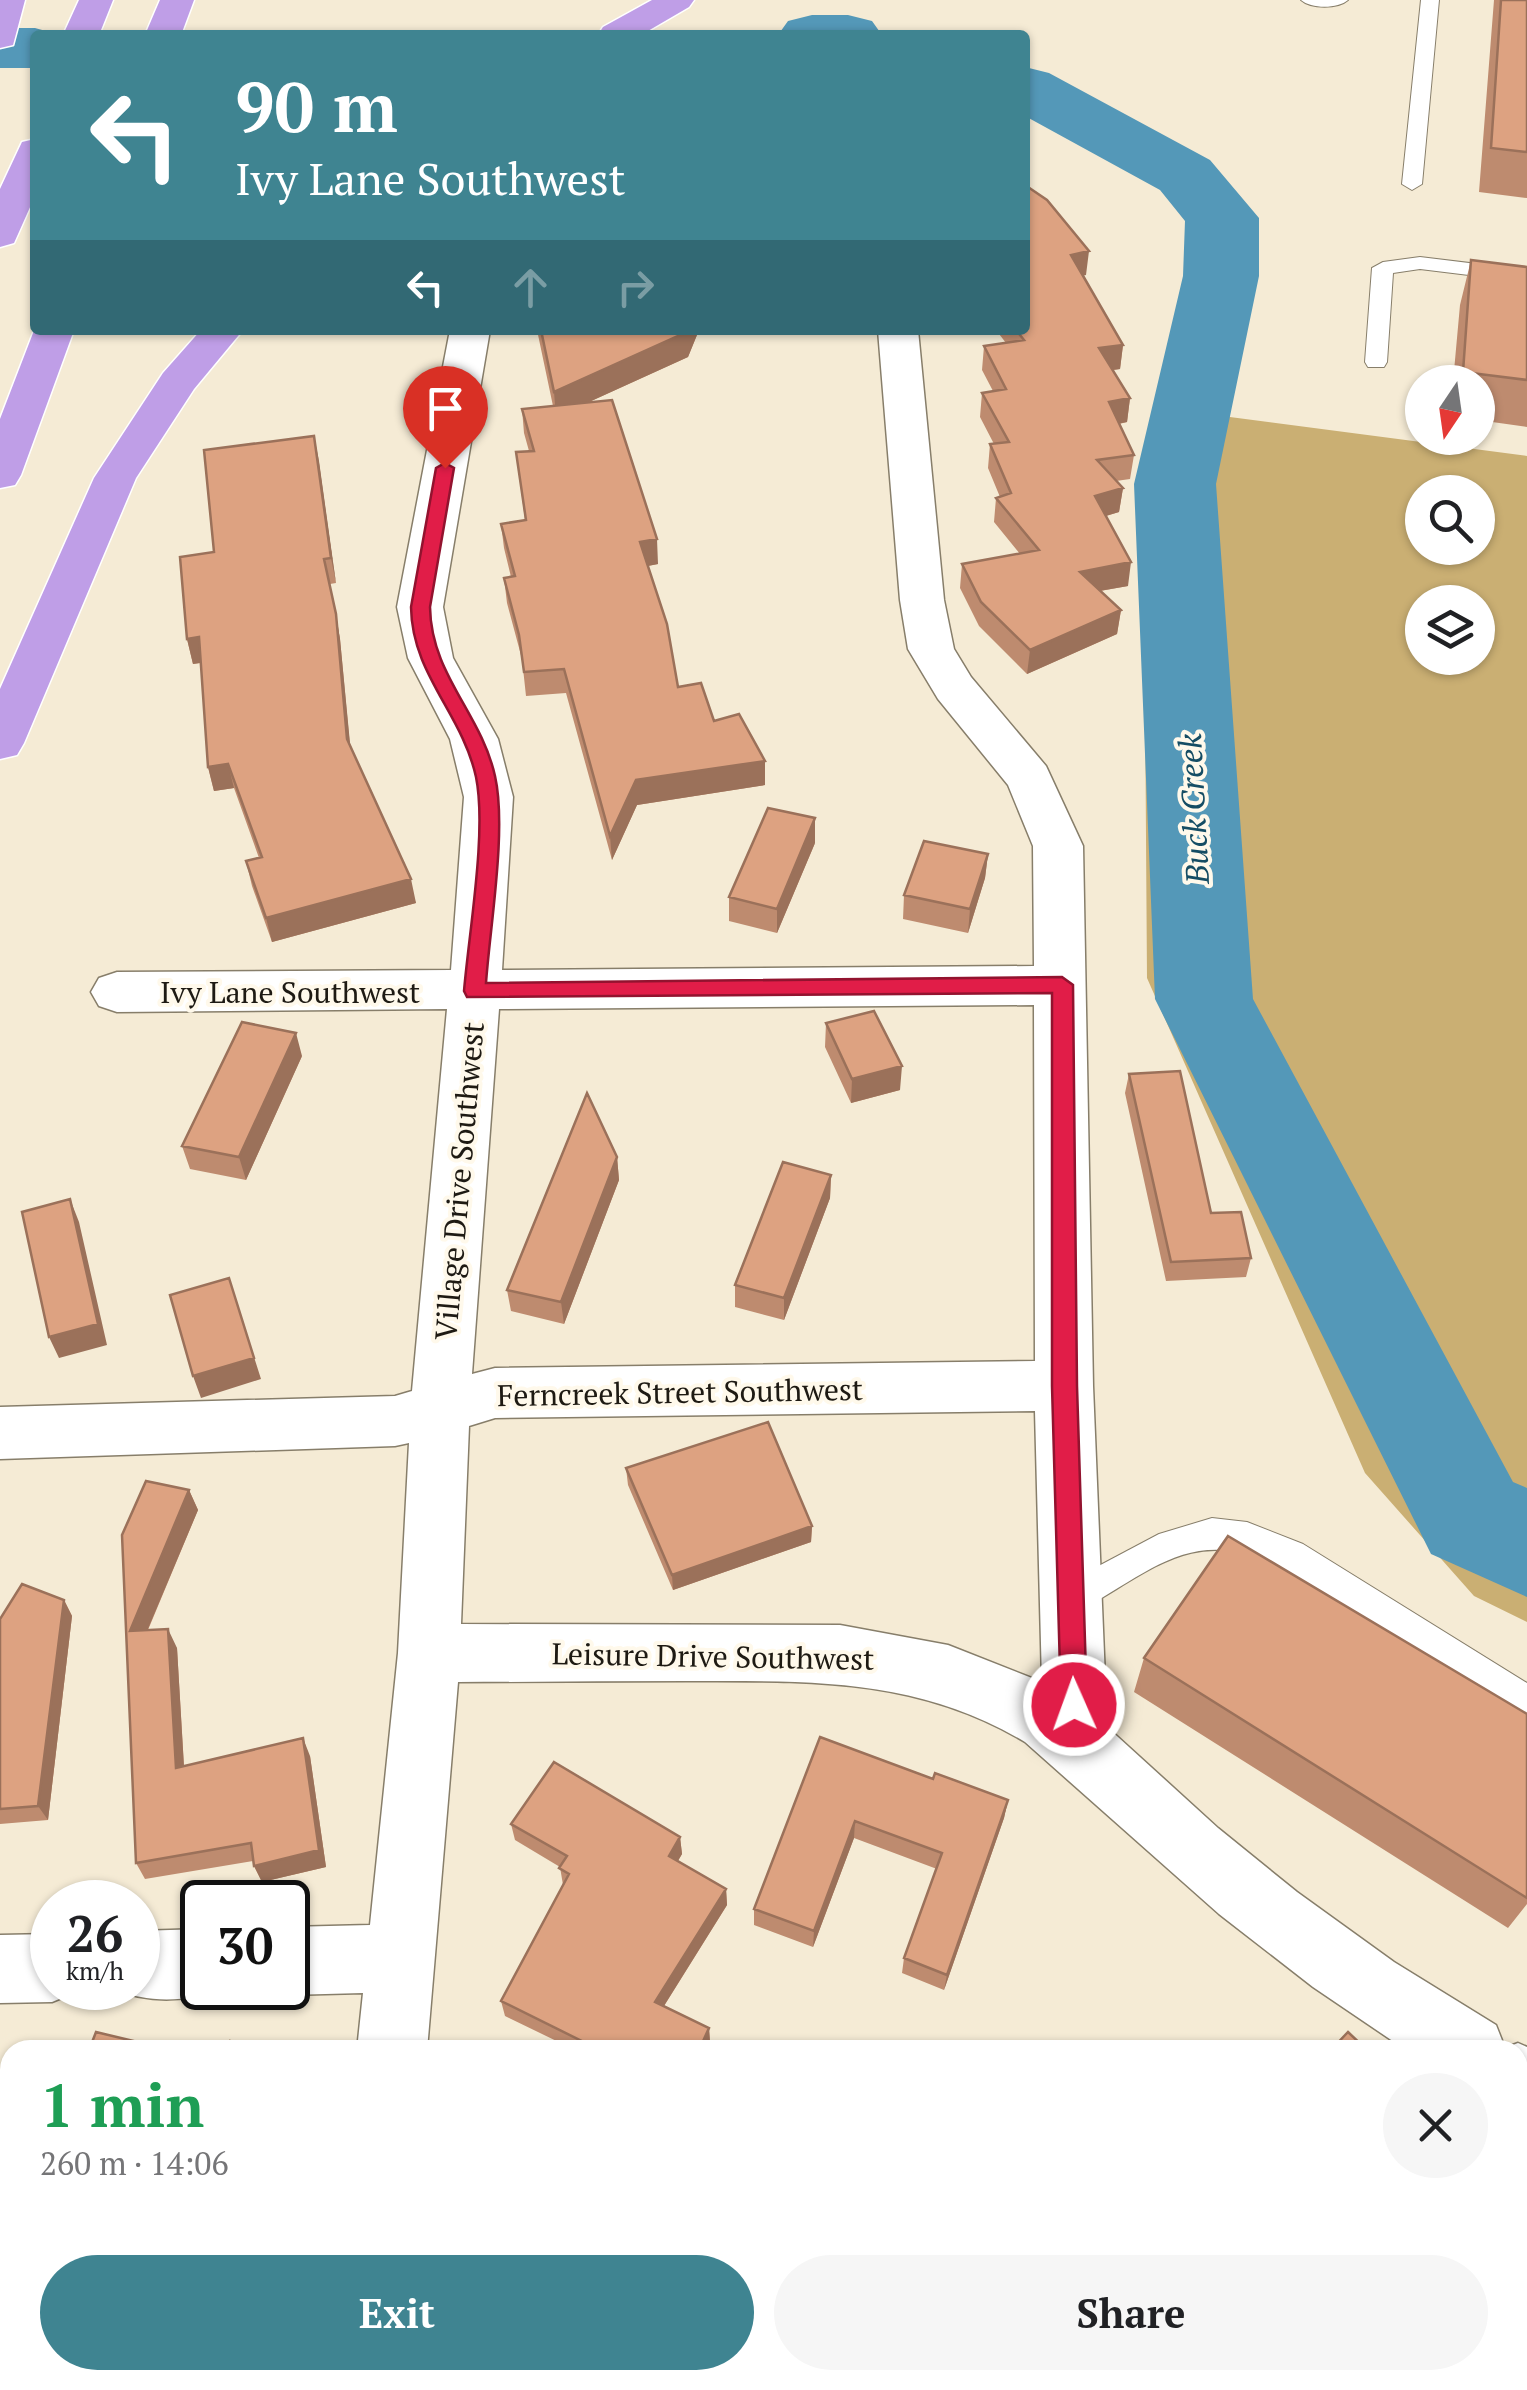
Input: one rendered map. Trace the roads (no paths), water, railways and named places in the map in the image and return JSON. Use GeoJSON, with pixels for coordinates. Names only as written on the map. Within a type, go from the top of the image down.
{"type":"FeatureCollection","features":[{"type":"Feature","properties":{"kind":"highway"},"geometry":{"type":"LineString","coordinates":[[625,30],[677,0]]}},
{"type":"Feature","properties":{"kind":"highway"},"geometry":{"type":"LineString","coordinates":[[0,235],[30,162]]}},
{"type":"Feature","properties":{"kind":"highway"},"geometry":{"type":"LineString","coordinates":[[0,475],[52,335]]}},
{"type":"Feature","properties":{"kind":"highway"},"geometry":{"type":"LineString","coordinates":[[0,744],[115,478],[178,382],[219,335]]}},
{"type":"Feature","properties":{"kind":"street","name":"Village Drive Southwest"},"geometry":{"type":"LineString","coordinates":[[393,2040],[429,1652],[440,1408],[490,807],[485,775],[469,727],[430,664],[420,618],[469,335]]}},
{"type":"Feature","properties":{"kind":"street"},"geometry":{"type":"LineString","coordinates":[[898,335],[925,627],[942,669],[1029,778],[1058,846],[1064,1386],[1075,1741]]}},
{"type":"Feature","properties":{"kind":"street","name":"Ivy Lane Southwest"},"geometry":{"type":"LineString","coordinates":[[117,992],[1062,985]]}},
{"type":"Feature","properties":{"kind":"street","name":"Ferncreek Street Southwest"},"geometry":{"type":"LineString","coordinates":[[0,1433],[395,1420],[494,1393],[1064,1386]]}},
{"type":"Feature","properties":{"kind":"street","name":"Leisure Drive Southwest"},"geometry":{"type":"LineString","coordinates":[[429,1652],[859,1654],[906,1661],[961,1677],[1028,1710],[1075,1741],[1168,1829],[1293,1933],[1462,2040]]}},
{"type":"Feature","properties":{"kind":"street"},"geometry":{"type":"LineString","coordinates":[[310,1960],[399,1958]]}},
{"type":"Feature","properties":{"kind":"street"},"geometry":{"type":"LineString","coordinates":[[0,1969],[30,1968]]}},
{"type":"Feature","properties":{"kind":"lane"},"geometry":{"type":"LineString","coordinates":[[1310,0],[1339,0]]}},
{"type":"Feature","properties":{"kind":"lane"},"geometry":{"type":"LineString","coordinates":[[1412,184],[1430,0]]}},
{"type":"Feature","properties":{"kind":"lane"},"geometry":{"type":"LineString","coordinates":[[1376,362],[1383,268],[1420,263],[1527,276]]}},
{"type":"Feature","properties":{"kind":"lane"},"geometry":{"type":"LineString","coordinates":[[1071,1598],[1190,1536],[1226,1532],[1251,1537],[1291,1554],[1527,1702]]}},
{"type":"Feature","properties":{"kind":"waterway","name":"Buck Creek"},"geometry":{"type":"LineString","coordinates":[[0,48],[30,48]]}},
{"type":"Feature","properties":{"kind":"waterway","name":"Buck Creek"},"geometry":{"type":"LineString","coordinates":[[1030,91],[1185,175],[1222,218],[1221,276],[1175,484],[1204,999],[1472,1518],[1527,1545]]}}]}
